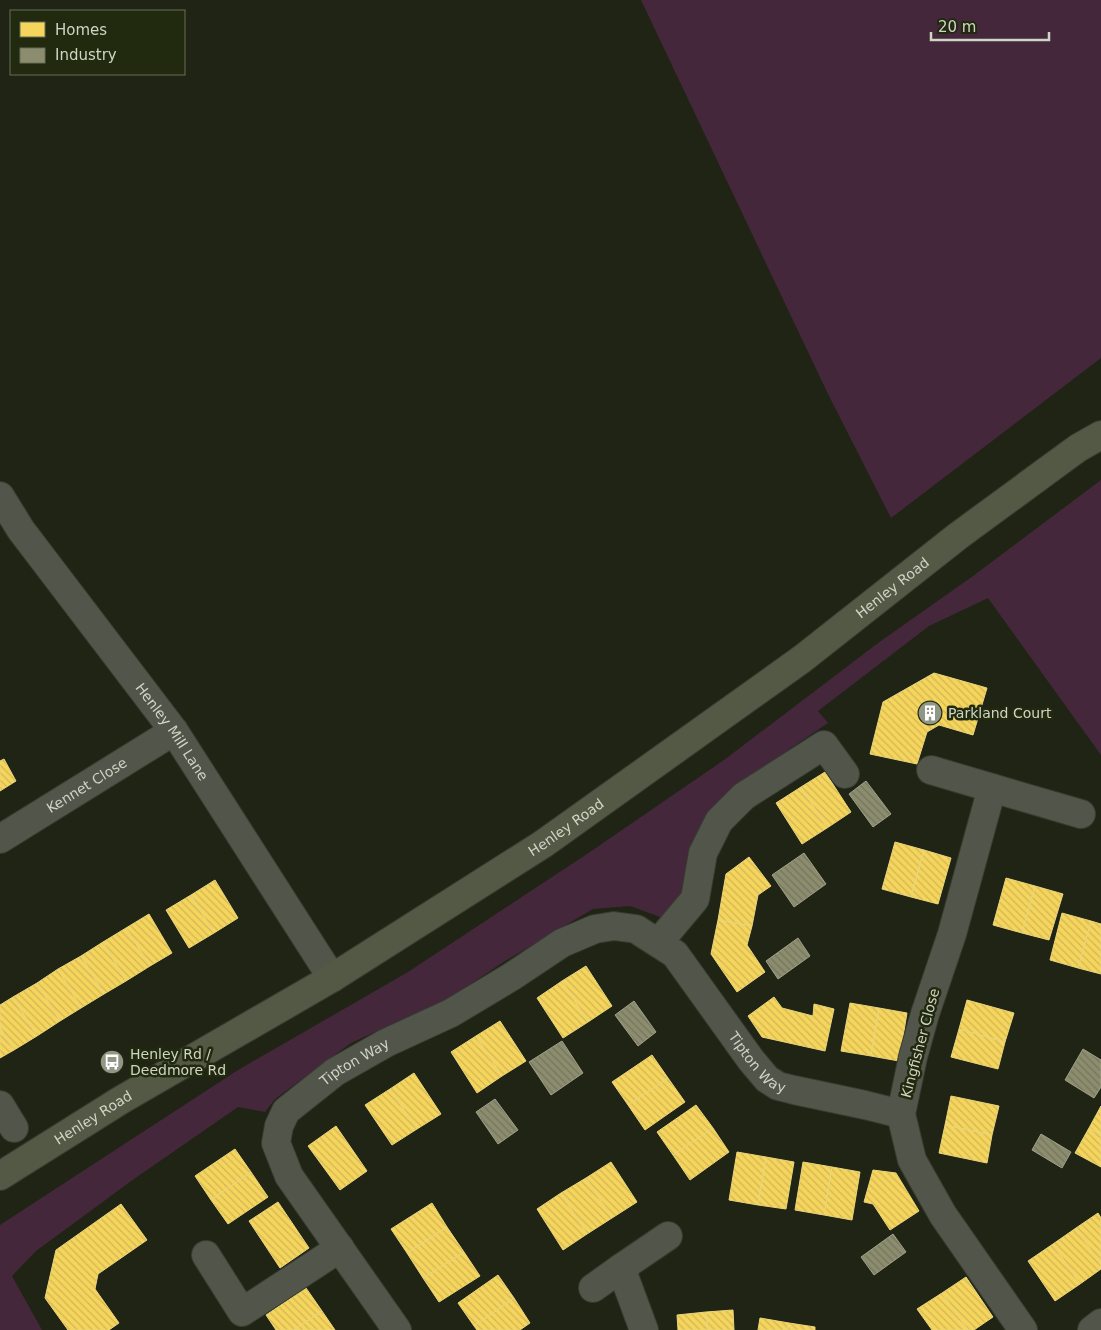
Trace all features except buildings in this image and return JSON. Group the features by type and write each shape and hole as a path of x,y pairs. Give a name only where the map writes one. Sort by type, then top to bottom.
{"main road":[{"name":"Henley Road","path":"0,1176 122,1100 332,978 543,844 802,659 958,536 1078,448 1101,435"}],"street":[{"name":"Henley Mill Lane","path":"0,496 21,530 174,731 332,978"},
{"name":"Kennet Close","path":"0,839 174,731"},
{"path":"659,942 695,898 703,853 719,821 744,796 824,745 845,774"},
{"path":"931,770 1081,814"},
{"name":"Kingfisher Close","path":"992,788 952,934 918,1040 901,1114 912,1160 942,1215 1023,1330"},
{"name":"Tipton Way","path":"387,1326 340,1248 289,1176 276,1143 279,1126 286,1111 335,1072 386,1043 451,1013 512,977 562,943 596,929 614,926 636,929 675,954 751,1060 768,1079 778,1086 901,1114"},
{"path":"593,1288 668,1236"},
{"path":"206,1256 242,1312 340,1248"},
{"path":"621,1268 644,1330"},
{"path":"1092,1330 1101,1323"}],"shaded area":[{"path":"641,0 1101,0 1101,358 891,518 828,394"},
{"path":"1101,480 1101,755 988,598 929,626 818,711 828,723 742,781 713,810 691,843 682,897 663,918 630,906 593,909 505,961 451,997 351,1043 275,1099 265,1112 238,1107 134,1179 36,1251 12,1276 42,1330 0,1330 0,1225 238,1070 408,972 587,854 724,760 878,643 973,576"}],"place":[{"name":"Parkland Court","path":"930,713"},
{"name":"Henley Rd / Deedmore Rd","path":"112,1062"}]}
